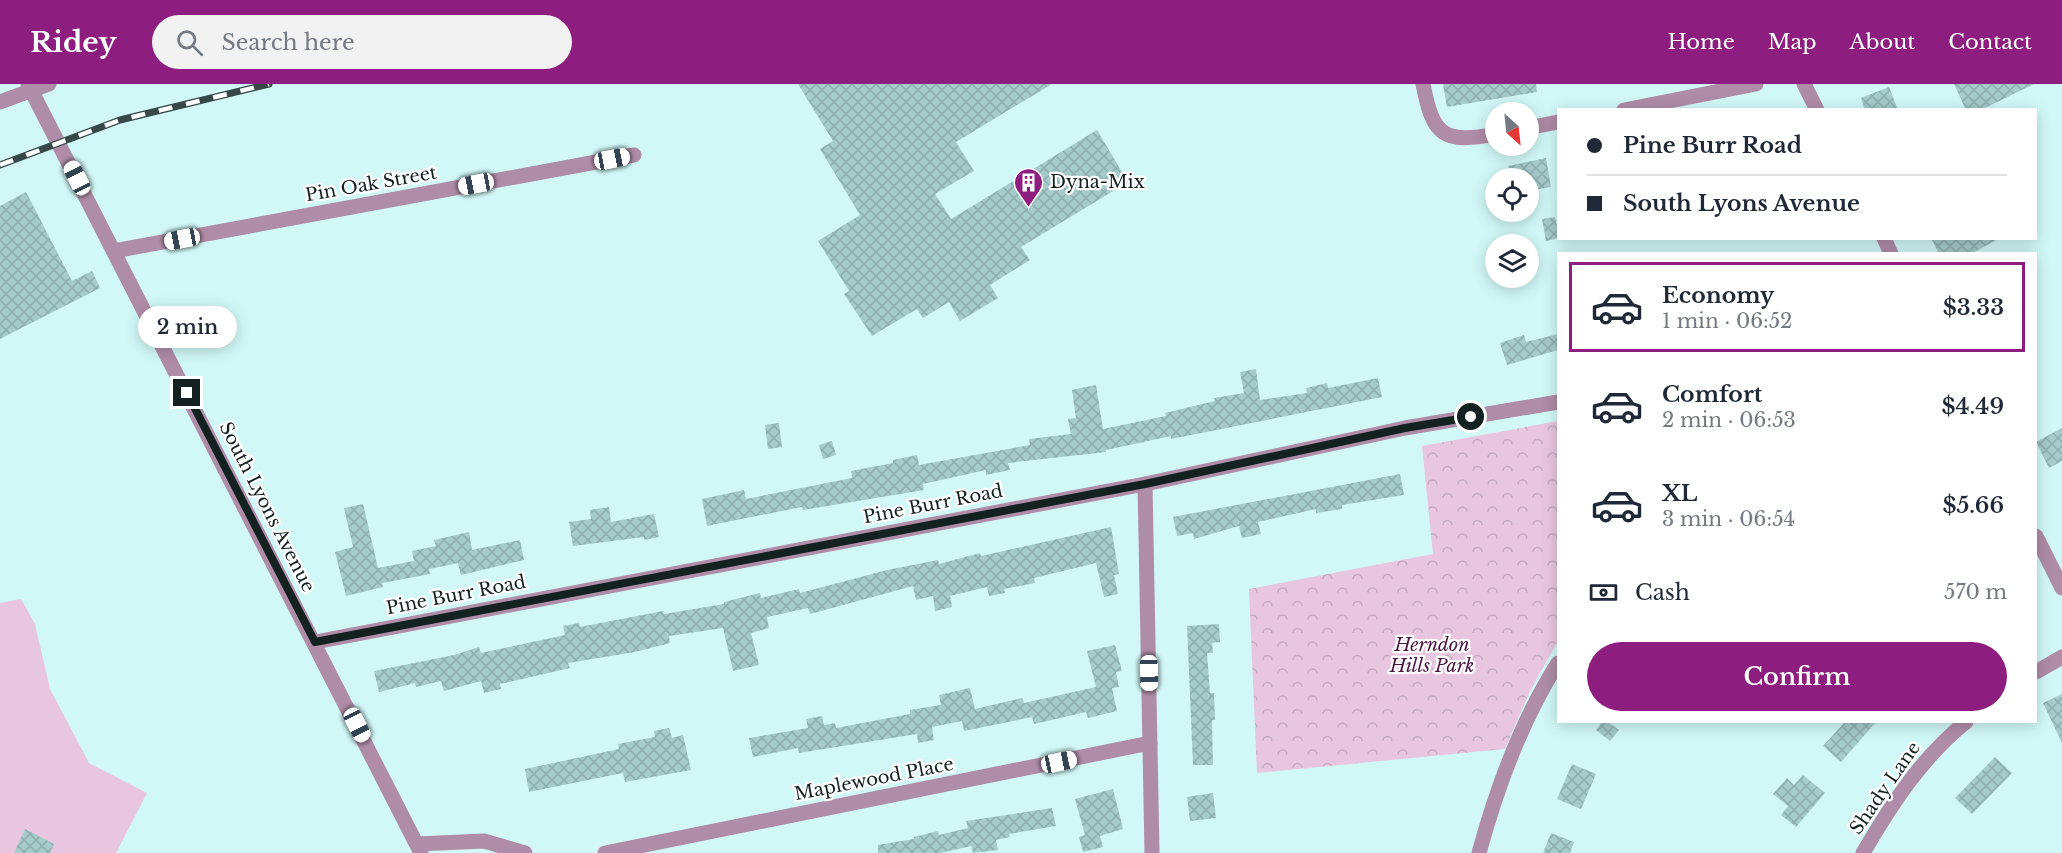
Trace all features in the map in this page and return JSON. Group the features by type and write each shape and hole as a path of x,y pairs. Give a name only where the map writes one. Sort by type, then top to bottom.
{"street":[{"path":"0,102 30,87 49,84"},
{"path":"1424,84 1429,114 1442,133 1464,140 1485,136"},
{"path":"1634,108 1756,84"},
{"path":"1804,84 1816,108"},
{"name":"South Lyons Avenue","path":"30,87 419,849"},
{"path":"1539,126 1557,122"},
{"name":"Pin Oak Street","path":"114,251 634,155"},
{"name":"Pine Burr Road","path":"315,642 1145,484 1405,428 1557,402"},
{"path":"1145,484 1152,853"},
{"path":"2037,538 2062,588"},
{"path":"2037,671 2062,657"},
{"path":"1479,853 1491,808 1510,758 1542,690 1557,665"},
{"name":"Shady Lane","path":"1863,853 1899,794 1943,740 1965,723"},
{"name":"Maplewood Place","path":"605,853 1150,743"},
{"path":"419,849 484,841 525,853"}],"green space":[{"name":"Herndon Hills Park","path":"1557,421 1557,643 1530,691 1505,749 1257,773 1249,589 1433,554 1422,446"},
{"path":"21,599 35,624 50,689 89,763 147,793 116,853 0,853 0,603"}],"building":[{"name":"Dyna-Mix","path":"798,84 1052,84 956,142 974,171 935,194 951,219 1097,130 1128,182 1021,247 1030,260 990,285 998,298 960,321 949,302 923,318 917,309 872,336 844,294 849,291 818,241 860,215 820,149 833,141"},
{"path":"1443,84 1536,84 1537,92 1447,107"},
{"path":"1954,84 2034,84 1985,108 1965,108"},
{"path":"1889,87 1897,108 1864,108 1861,98"},
{"path":"1546,158 1551,187 1539,189 1539,168 1508,168 1508,166"},
{"path":"26,192 72,281 92,271 100,288 0,339 0,206"},
{"path":"1555,217 1557,239 1546,241 1542,219"},
{"path":"1932,240 1996,240 1975,252 1938,252"},
{"path":"1557,334 1557,350 1507,365 1500,343 1524,335 1526,342"},
{"path":"1256,369 1260,400 1307,393 1306,388 1327,383 1328,388 1378,378 1382,397 1171,439 1171,436 1106,450 1106,452 1008,463 1010,470 986,475 986,470 923,484 924,490 803,510 802,507 707,526 702,499 744,490 746,499 852,478 851,471 893,463 893,460 917,455 919,465 1030,445 1029,439 1071,434 1068,419 1076,418 1072,390 1096,385 1103,429 1166,416 1165,413 1215,401 1214,398 1244,393 1240,372"},
{"path":"779,423 782,447 768,449 765,425"},
{"path":"2062,428 2062,461 2049,468 2037,441"},
{"path":"832,441 836,455 823,459 819,445"},
{"path":"1400,474 1404,495 1342,505 1342,509 1316,513 1316,509 1258,522 1261,534 1242,538 1239,526 1194,539 1193,533 1177,536 1173,517"},
{"path":"363,504 378,568 414,561 412,551 436,546 434,540 469,532 472,550 520,540 524,560 461,575 458,563 429,569 430,574 382,583 383,587 346,596 335,552 353,547 344,508"},
{"path":"609,507 611,522 654,514 659,537 573,546 569,522 591,519 590,510"},
{"path":"1111,527 1119,574 1114,575 1118,594 1104,597 1096,563 1034,578 1035,583 1004,589 1005,593 989,596 987,587 950,596 952,607 935,611 933,596 916,600 913,586 810,614 808,608 767,617 769,628 751,633 759,665 733,671 723,628 669,636 670,643 635,652 568,663 570,668 500,684 501,689 484,693 481,681 444,691 441,681 416,687 415,683 379,692 374,671 454,655 479,647 481,653 565,635 563,626 579,623 580,627 663,611 664,614 724,604 724,602 760,593 761,598 799,589 800,593 887,570 938,560 939,564 980,553 981,556"},
{"path":"1219,624 1220,642 1212,643 1213,653 1207,653 1210,693 1214,693 1213,765 1193,765 1187,626"},
{"path":"1115,645 1122,671 1116,672 1119,687 1112,688 1117,711 1088,718 1086,712 1034,724 1032,717 964,731 962,721 932,727 934,740 918,743 917,734 799,753 798,748 753,757 749,738 808,728 806,719 822,716 824,725 835,723 836,728 910,714 910,710 941,705 939,695 970,688 975,709 1022,698 1024,703 1096,687 1087,651"},
{"path":"2062,694 2062,743 2043,703"},
{"path":"1601,723 1609,723 1619,730 1610,741 1596,730"},
{"path":"1844,723 1875,723 1841,762 1823,746"},
{"path":"669,728 672,738 683,735 691,770 625,782 623,773 529,792 525,769 619,749 618,744 655,737 654,731"},
{"path":"1995,757 2012,773 1972,814 1955,798"},
{"path":"1572,764 1596,774 1581,809 1557,799"},
{"path":"1803,775 1825,793 1796,827 1781,815 1788,806 1773,794 1787,778 1794,785"},
{"path":"1113,789 1123,829 1100,836 1103,847 1083,852 1079,837 1085,835 1075,799"},
{"path":"1213,793 1216,818 1190,821 1187,797"},
{"path":"1052,808 1056,826 1009,834 1010,837 996,840 998,850 973,853 971,846 941,853 878,853 878,845 914,839 914,837 938,831 939,835 968,828 966,821"},
{"path":"25,829 54,844 50,853 14,853"},
{"path":"1551,833 1574,842 1570,853 1543,853"}],"railway":[{"path":"0,165 120,120 269,84"}],"place":[{"name":"Dyna-Mix","path":"1029,208"}],"route":[{"path":"187,393 315,642 1145,484 1405,428 1471,417"}]}
